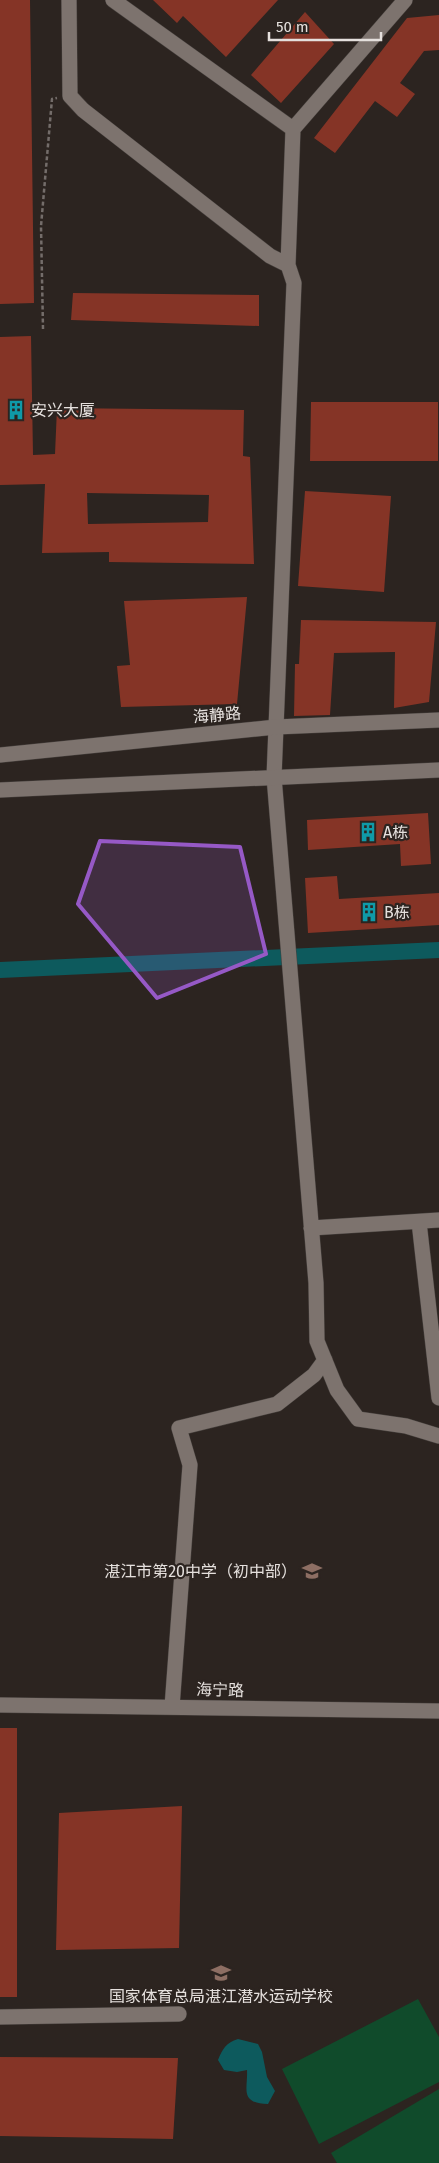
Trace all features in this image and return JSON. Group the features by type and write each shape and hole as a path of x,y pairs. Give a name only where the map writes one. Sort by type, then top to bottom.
{"street":[{"path":"69,0 70,96 83,110 255,244 288,265"},
{"path":"113,0 293,129"},
{"path":"405,0 293,129 288,265 294,283 274,777 285,931 316,1284 317,1340 337,1390 358,1419 406,1426 439,1436"},
{"name":"海静路","path":"0,755 276,728 439,720"},
{"path":"0,790 439,770"},
{"path":"311,1228 439,1220"},
{"path":"419,1222 439,1398"},
{"path":"172,1707 190,1465 179,1428 277,1404 314,1375 325,1360"},
{"name":"海宁路","path":"0,1705 439,1711"},
{"path":"0,2017 179,2014"}],"path":[{"path":"42,329 42,226 52,99 70,96"}],"highlighted area":[{"path":"100,841 240,847 266,954 157,998 78,904"}],"green space":[{"path":"418,1999 439,2037 439,2082 319,2144 282,2069"},
{"path":"439,2089 439,2163 337,2163 331,2153"}],"water":[{"path":"238,2039 258,2044 262,2052 267,2077 275,2091 268,2104 259,2103 249,2098 246,2089 247,2070 237,2072 224,2070 218,2060 225,2047"}],"building":[{"path":"0,0 30,0 34,303 0,304"},
{"path":"153,0 278,0 226,57 183,16 177,23"},
{"path":"305,12 334,44 281,103 251,75"},
{"path":"439,15 439,50 424,51 400,83 415,94 397,117 375,101 335,153 314,138 407,18"},
{"path":"73,293 259,295 259,326 71,320"},
{"path":"31,336 33,455 55,454 57,408 244,410 243,456 250,457 254,564 109,562 109,552 42,553 45,484 0,485 0,337","holes":["87,493 209,495 208,522 88,524"]},
{"path":"311,402 438,402 438,461 310,461"},
{"path":"305,491 391,496 384,592 298,586"},
{"path":"247,597 237,704 121,707 117,666 130,665 124,601"},
{"path":"301,620 436,622 429,702 394,708 395,652 334,653 330,715 294,716 295,664 299,664"},
{"name":"A栋","path":"428,813 431,864 401,866 400,844 308,850 307,820"},
{"name":"B栋","path":"337,876 339,899 439,893 439,925 308,933 305,878"},
{"path":"0,1728 17,1728 17,1997 0,1997"},
{"path":"182,1806 179,1948 56,1950 59,1813"},
{"path":"0,2057 178,2058 173,2139 0,2136"}],"waterway":[{"path":"0,970 439,950"}],"place":[{"name":"安兴大厦","path":"16,410"},
{"name":"A栋","path":"368,832"},
{"name":"B栋","path":"369,912"},
{"name":"湛江市第20中学（初中部）","path":"312,1571"},
{"name":"国家体育总局湛江潜水运动学校","path":"221,1973"}]}
